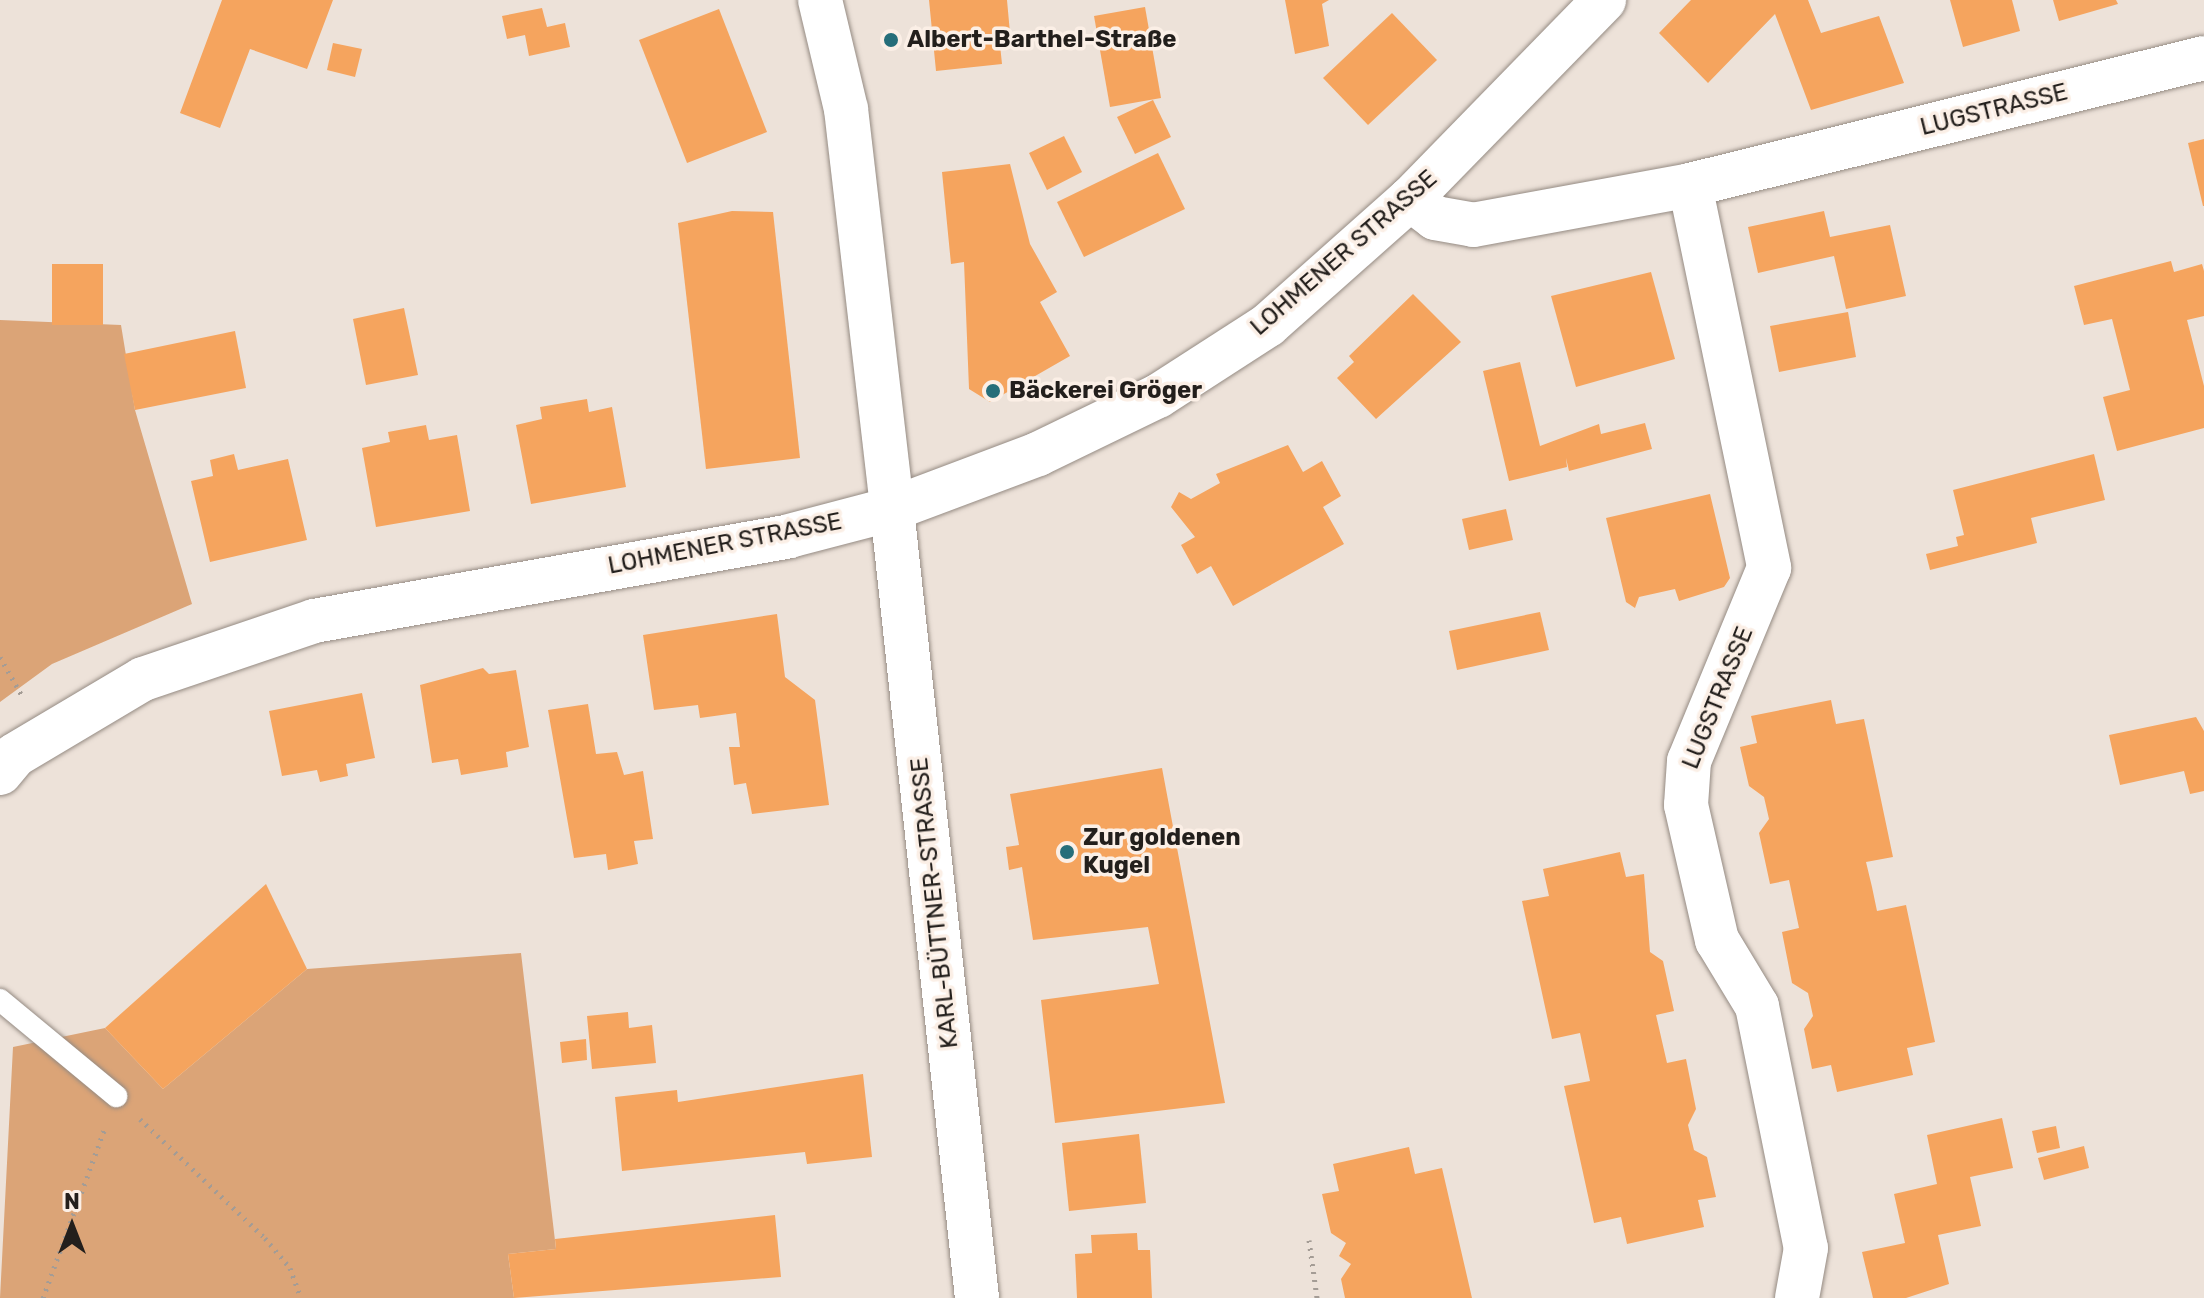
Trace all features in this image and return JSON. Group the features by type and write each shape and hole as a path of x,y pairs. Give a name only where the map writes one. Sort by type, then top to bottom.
{"street":[{"path":"820,0 846,109 892,509"},
{"name":"LOHMENER STRASSE","path":"0,773 15,755 143,679 314,621 789,536 892,509 985,478 1158,396 1268,325 1410,199 1604,0"},
{"name":"LUGSTRASSE","path":"1410,199 1435,218 1473,225 1690,185 2204,58"},
{"name":"LUGSTRASSE","path":"1690,185 1769,568 1689,761 1686,805 1717,940 1757,1006 1806,1248 1797,1298"},
{"name":"KARL-BÜTTNER-STRASSE","path":"892,509 977,1298"}],"lane":[{"path":"0,1000 116,1096"}],"path":[{"path":"43,1298 116,1096 265,1238 290,1268 301,1298"},
{"path":"1309,1240 1317,1298"}],"shaded area":[{"path":"0,320 121,325 135,410 192,604 52,664 0,702"},
{"path":"521,953 556,1249 508,1254 514,1298 0,1298 13,1047 105,1028 163,1089 307,969"}],"building":[{"path":"222,0 333,0 307,69 250,49 220,128 180,113"},
{"path":"929,0 1007,0 1010,33 999,35 1002,64 936,71"},
{"path":"1285,0 1329,0 1322,4 1329,46 1295,54"},
{"path":"1691,0 1808,0 1821,33 1879,16 1904,83 1811,110 1775,14 1708,83 1659,33"},
{"path":"1950,0 2012,0 2020,31 1963,47"},
{"path":"2053,0 2116,0 2118,4 2059,21"},
{"path":"1145,7 1161,98 1110,107 1094,16"},
{"path":"542,8 547,27 565,23 570,47 529,56 525,35 507,39 502,16"},
{"path":"719,9 767,132 687,163 639,40"},
{"path":"1392,13 1437,60 1368,125 1323,78"},
{"path":"333,43 362,49 355,77 327,70"},
{"path":"1153,100 1171,137 1135,154 1117,117"},
{"path":"1064,136 1082,172 1047,190 1029,153"},
{"path":"2204,139 2204,206 2203,206 2188,143"},
{"path":"1158,153 1185,209 1084,257 1057,202"},
{"path":"1010,164 1030,244 1057,292 1040,302 1070,356 990,402 969,389 964,262 951,264 942,172"},
{"path":"732,211 773,212 800,458 706,469 678,223"},
{"path":"1824,211 1830,237 1890,225 1906,296 1846,309 1834,256 1758,273 1748,227"},
{"path":"2171,261 2174,272 2202,264 2204,271 2204,316 2187,320 2204,386 2204,428 2117,451 2103,397 2130,390 2112,319 2084,325 2074,286"},
{"path":"52,264 103,264 103,325 52,325"},
{"path":"1651,272 1675,359 1576,387 1551,296"},
{"path":"1413,294 1461,342 1376,419 1337,378 1354,362 1349,356"},
{"path":"404,308 418,375 366,385 353,319"},
{"path":"1848,312 1856,357 1779,372 1770,326"},
{"path":"235,331 246,388 135,410 124,354"},
{"path":"1520,362 1540,446 1599,424 1601,434 1645,423 1652,449 1569,471 1566,458 1567,467 1509,481 1483,371"},
{"path":"587,399 589,412 612,407 626,487 531,504 516,425 542,419 540,407"},
{"path":"426,425 429,440 457,435 470,511 376,527 362,448 390,442 388,432"},
{"path":"1288,445 1303,472 1322,461 1341,496 1323,507 1344,544 1233,606 1211,566 1197,574 1181,545 1195,537 1171,507 1179,492 1191,499 1220,483 1216,474"},
{"path":"234,454 238,470 288,459 307,540 210,562 191,481 213,476 210,460"},
{"path":"2094,454 2105,500 2031,518 2037,543 1930,570 1926,554 1958,546 1956,537 1964,535 1953,490"},
{"path":"1710,494 1730,578 1724,587 1679,601 1675,589 1639,597 1635,608 1626,602 1606,518"},
{"path":"1506,509 1513,540 1469,550 1462,519"},
{"path":"1540,612 1549,650 1457,670 1449,631"},
{"path":"777,614 785,677 815,700 829,805 752,814 746,783 734,785 729,747 740,747 736,713 700,718 698,705 654,710 643,635"},
{"path":"483,668 489,674 516,670 529,747 506,752 508,767 461,775 458,759 432,763 420,685"},
{"path":"362,693 375,758 346,764 348,776 320,782 317,770 282,776 269,711"},
{"path":"1831,700 1836,724 1864,719 1893,857 1866,862 1877,911 1906,905 1935,1042 1907,1048 1913,1075 1837,1092 1831,1065 1812,1069 1804,1029 1813,1016 1808,993 1792,983 1782,932 1799,928 1789,880 1770,884 1759,833 1769,819 1764,797 1749,786 1740,747 1757,743 1751,716"},
{"path":"588,704 596,754 617,752 624,775 643,771 653,839 634,841 638,864 608,870 606,854 574,858 548,710"},
{"path":"2196,717 2204,731 2204,791 2190,794 2184,771 2120,785 2109,735"},
{"path":"1162,768 1225,1103 1055,1123 1041,1000 1159,984 1148,927 1033,940 1022,867 1009,870 1006,847 1019,845 1010,794"},
{"path":"1620,852 1626,877 1644,874 1650,952 1663,961 1674,1011 1656,1015 1667,1063 1686,1059 1696,1109 1688,1125 1694,1150 1707,1157 1716,1197 1698,1200 1704,1227 1627,1244 1621,1217 1594,1223 1564,1086 1590,1081 1580,1033 1552,1039 1522,901 1549,896 1543,869"},
{"path":"266,884 307,969 163,1089 105,1028"},
{"path":"628,1012 629,1028 652,1025 656,1063 592,1069 587,1016"},
{"path":"586,1039 587,1060 562,1063 560,1042"},
{"path":"863,1074 872,1157 807,1164 805,1152 622,1171 615,1097 677,1090 678,1102"},
{"path":"2002,1118 2013,1168 1970,1177 1981,1226 1938,1235 1949,1284 1906,1298 1873,1298 1862,1252 1905,1243 1894,1194 1937,1184 1927,1135"},
{"path":"2056,1126 2060,1148 2037,1153 2032,1131"},
{"path":"1139,1134 1146,1203 1069,1211 1062,1143"},
{"path":"2084,1146 2089,1168 2044,1180 2038,1158"},
{"path":"1409,1147 1415,1174 1442,1168 1472,1298 1345,1298 1341,1279 1351,1264 1339,1256 1346,1243 1331,1233 1322,1194 1339,1191 1333,1164"},
{"path":"775,1215 781,1277 514,1298 508,1254 556,1249 555,1239"},
{"path":"1137,1233 1138,1250 1150,1250 1152,1298 1077,1298 1075,1254 1092,1253 1091,1235"}],"place":[{"name":"Albert-Barthel-Straße","path":"891,40"},
{"name":"Bäckerei Gröger","path":"993,391"},
{"name":"Zur goldenen Kugel","path":"1067,852"}]}
